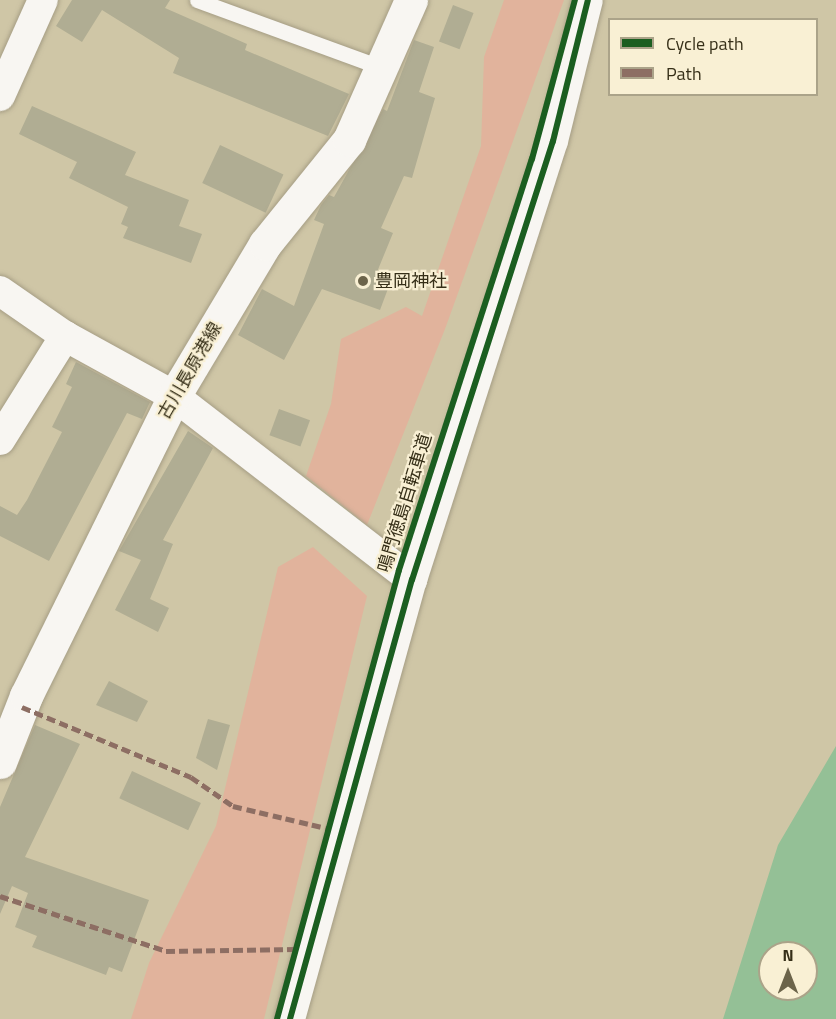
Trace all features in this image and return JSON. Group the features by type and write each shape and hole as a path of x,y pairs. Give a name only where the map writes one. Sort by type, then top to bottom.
{"main road":[{"name":"古川長原港線","path":"0,762 27,696 174,396 265,244 349,141 411,0"}],"street":[{"path":"0,96 43,0"},
{"path":"290,1019 412,580 553,141 588,0"},
{"path":"0,291 65,336 174,396 412,580"},
{"path":"0,440 65,336"}],"lane":[{"path":"197,0 383,68"}],"shaded area":[{"path":"504,0 564,0 445,329 367,525 306,476 331,404 341,339 406,307 422,316 481,146 484,57"},
{"path":"313,547 367,596 264,1019 131,1019 149,963 216,826 278,567"},
{"path":"836,746 836,1019 723,1019 778,845"}],"building":[{"path":"72,0 170,0 165,8 247,44 245,50 349,94 328,136 173,73 179,58 102,10 82,42 56,26"},
{"path":"453,5 474,13 460,49 439,41"},
{"path":"414,40 434,47 419,92 435,98 412,178 404,176 381,228 393,233 377,272 392,278 380,310 322,289 284,360 238,335 262,289 294,306 324,224 314,220 329,195 334,197 383,109 387,111"},
{"path":"32,106 136,152 125,175 189,200 179,226 202,234 191,263 123,238 128,227 121,224 128,207 69,178 77,162 19,134"},
{"path":"220,145 283,175 266,213 202,183"},
{"path":"76,362 150,402 142,419 127,413 49,561 0,536 0,506 17,515 27,500 62,432 52,427 72,387 66,384"},
{"path":"279,409 310,420 300,447 269,435"},
{"path":"188,431 213,448 163,540 173,544 150,599 169,608 158,632 115,610 141,560 119,551"},
{"path":"109,681 148,701 137,722 96,705"},
{"path":"208,719 230,725 217,770 196,758"},
{"path":"35,725 80,744 25,857 149,900 122,972 109,967 106,975 32,947 37,936 15,927 28,893 12,886 0,914 0,807"},
{"path":"132,771 201,803 188,830 119,798"}],"marked path":[{"path":"22,707 191,777 233,806 330,829"},
{"path":"0,896 166,951 297,949"}],"cycle path":[{"name":"鳴門徳島自転車道","path":"277,1019 399,570 532,159 575,0"},
{"path":"290,1019 412,580 553,141 588,0"}],"place":[{"name":"豊岡神社","path":"363,281"}]}
